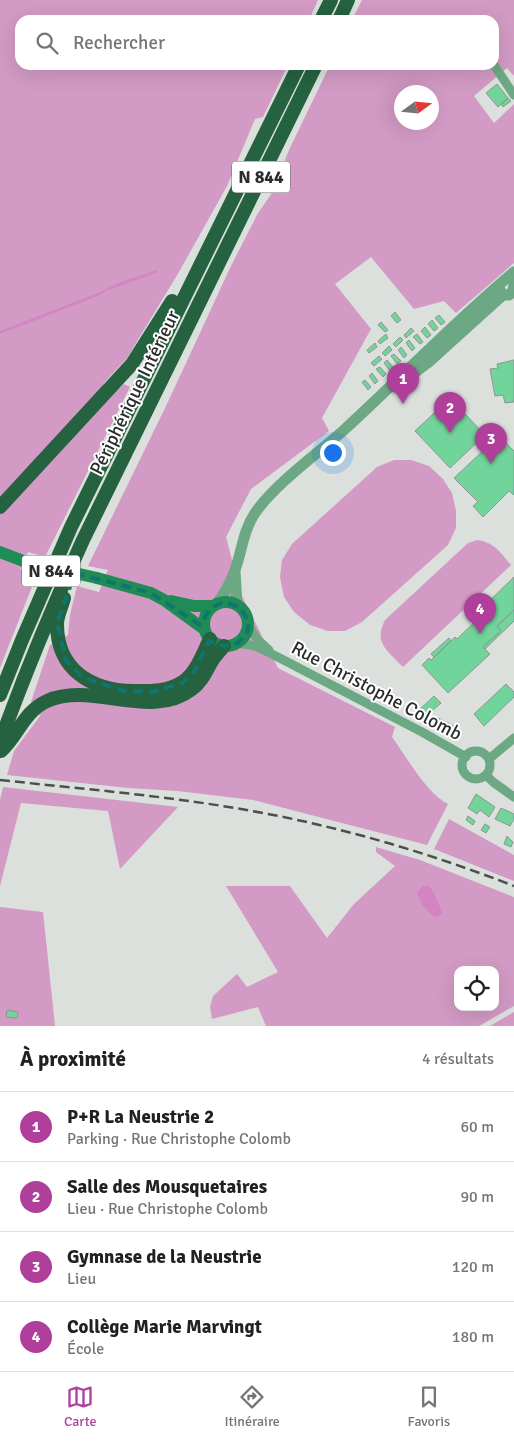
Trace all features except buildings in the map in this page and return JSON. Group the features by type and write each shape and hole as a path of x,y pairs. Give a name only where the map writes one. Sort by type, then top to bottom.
{"highway":[{"path":"324,15 331,0"},
{"path":"341,15 348,0"},
{"name":"N 844","path":"0,695 71,527 297,70"},
{"name":"Périphérique Intérieur","path":"0,742 49,614 83,540 314,70"},
{"path":"0,507 132,364 155,331 176,294 188,289"},
{"path":"83,540 83,555 65,595 57,623 66,660 82,678 92,683 123,691 152,692 171,688 182,683 194,672 207,634"},
{"path":"0,752 8,745 26,717 41,704 57,698 94,696 161,702 179,697 193,689 203,678 213,660 224,646"}],"main road":[{"path":"0,552 26,562"},
{"path":"0,559 26,562 97,578 151,593 164,600 207,634 216,644 224,646 238,643 245,636 248,626 246,613 237,604 227,602 215,605 194,606 164,600"},
{"path":"207,634 205,618 215,605"}],"street":[{"path":"497,70 514,95"},
{"path":"215,605 235,571 244,536 261,506 361,414 423,353 507,286 514,272"},
{"path":"235,571 237,604"},
{"name":"Rue Christophe Colomb","path":"248,626 257,639 272,654"},
{"name":"Rue Christophe Colomb","path":"238,643 254,646 272,654 466,757"},
{"path":"488,759 514,738"},
{"path":"479,752 488,759 490,769 486,775 476,779 467,775 463,766 466,757 471,753 479,752"},
{"path":"486,775 514,797"}],"highlighted area":[{"path":"75,573 151,593 200,625 210,609 223,602 240,607 249,622 247,633 238,643 224,646 209,641 194,672 182,683 152,692 123,691 82,677 66,660 57,623"}],"shaded area":[{"path":"0,0 318,0 311,15 15,15 15,70 286,70 263,117 255,119 227,186 179,272 127,358 103,384 111,395 124,384 130,387 45,557 28,552 20,569 37,574 0,668"},
{"path":"362,0 514,0 514,76 507,68 474,96 494,123 514,104 514,263 456,313 444,301 414,309 371,257 335,284 371,329 322,418 329,431 251,489 226,537 241,594 278,668 395,727 392,737 410,764 432,792 448,804 427,845 253,800 7,775 14,751 40,716 31,702 50,645 68,635 70,615 77,586 99,592 108,570 88,566 167,404 231,266 258,213 270,196 289,150 328,70 499,70 499,15 354,15"},
{"path":"157,270 156,273 0,334 0,331 98,293 121,282"},
{"path":"394,460 411,460 429,466 443,479 452,493 456,511 456,528 448,545 362,622 345,631 328,631 310,625 294,612 284,597 280,577 282,560 292,544 377,467"},
{"path":"477,540 493,546 511,565 403,667 381,641 385,620 468,543"},
{"path":"3,787 178,807 120,869 108,811 21,803 0,886 0,800"},
{"path":"449,819 514,855 514,881 434,849"},
{"path":"376,847 420,860 514,897 514,1006 479,1026 266,1026 258,1007 212,1019 210,1007 213,996 237,974 247,987 278,972 226,886 290,886 327,938 354,904 395,866 376,852"},
{"path":"423,886 429,886 434,893 442,912 439,916 434,917 419,899 417,892"},
{"path":"0,907 43,912 55,1026 0,1026"},
{"path":"514,1012 514,1026 490,1026"}],"railway":[{"path":"0,780 189,801 286,817 385,842 514,886"}],"place":[{"name":"P+R La Neustrie 2","path":"403,404"},
{"name":"Salle des Mousquetaires","path":"450,433"},
{"name":"Gymnase de la Neustrie","path":"491,464"},
{"name":"Collège Marie Marvingt","path":"480,634"}]}
